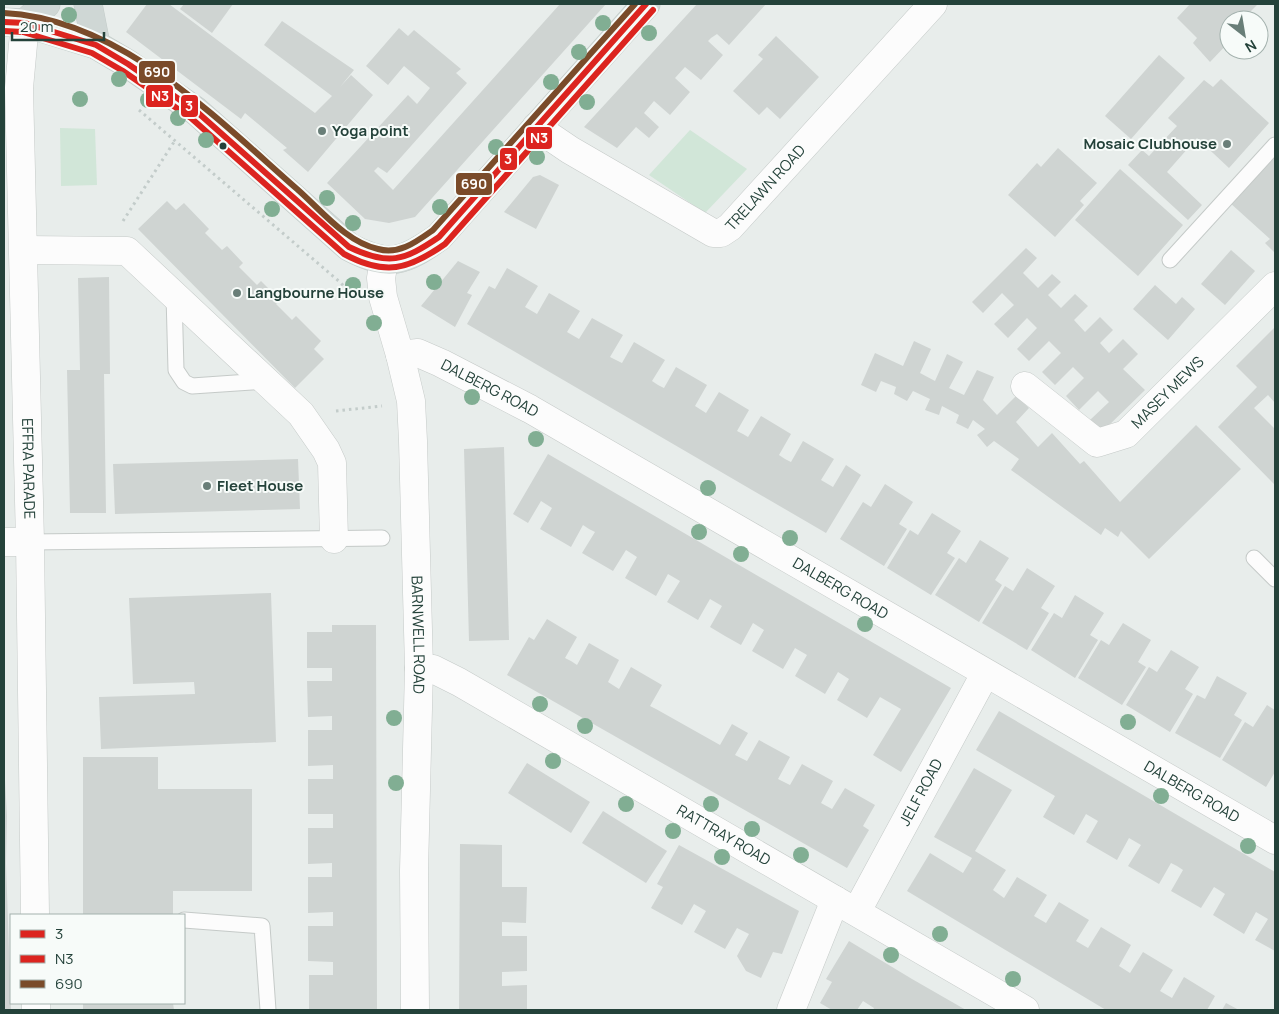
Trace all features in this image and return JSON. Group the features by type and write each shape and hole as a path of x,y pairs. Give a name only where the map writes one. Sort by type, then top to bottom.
{"main road":[{"path":"14,23 46,4"},
{"path":"88,4 96,45"},
{"path":"14,23 96,45 128,64 196,111 349,247 372,259 384,261 418,252 439,237 646,4"}],"street":[{"name":"TRELAWN ROAD","path":"536,127 554,141 682,216 713,233 721,233 730,227 933,4"},
{"name":"EFFRA PARADE","path":"14,23 19,88 24,250 15,342 30,542 35,914"},
{"path":"24,250 127,251 301,414 326,450 332,463 334,539"},
{"name":"BARNWELL ROAD","path":"384,261 383,296 411,401 413,441 419,668 414,871 415,1010"},
{"name":"MASEY MEWS","path":"1025,386 1097,443 1126,434 1275,286"},
{"name":"DALBERG ROAD","path":"400,355 418,354 441,362 530,410 741,530 985,674 1275,840"},
{"path":"4,542 30,542"},
{"name":"RATTRAY ROAD","path":"419,668 433,669 460,682 1025,1010"},
{"name":"JELF ROAD","path":"791,1010 846,906 985,674"}],"lane":[{"path":"1170,260 1275,145"},
{"path":"174,295 176,370 184,382 192,386 265,381"},
{"path":"30,542 382,538"},
{"path":"1254,558 1275,579"},
{"path":"185,920 262,926 268,1010"}],"path":[{"path":"137,109 341,283 355,299"},
{"path":"115,251 121,223 174,142"},
{"path":"301,414 390,405"}],"green space":[{"path":"60,128 95,129 97,185 61,186"},
{"path":"690,130 747,169 705,213 649,175"}],"building":[{"path":"147,4 169,4 315,113 332,96 264,45 282,21 354,70 340,87 351,75 373,95 308,172 283,150 287,148 245,113 241,119 126,32"},
{"path":"184,4 233,4 212,33 180,9"},
{"path":"560,4 606,4 415,217 389,223 365,219 327,183 408,95 417,104 430,88 404,66 388,85 366,66 399,28 408,36 414,30 461,69 456,73 467,83 387,173 378,167 374,171 393,190"},
{"path":"697,4 766,4 729,45 717,34 708,41 723,55 701,80 685,67 675,78 690,92 670,115 654,101 644,113 659,127 649,138 636,127 617,148 584,127"},
{"path":"1190,4 1258,4 1252,10 1219,10 1219,53 1210,62 1193,43 1197,38 1177,18"},
{"path":"776,36 819,77 780,119 767,107 759,115 733,91 763,59 758,55"},
{"path":"1159,55 1185,78 1131,139 1105,116"},
{"name":"Mosaic Clubhouse","path":"1221,79 1269,123 1229,168 1197,138 1167,172 1202,205 1188,220 1128,165 1142,150 1149,156 1177,126 1168,118 1204,80 1213,87"},
{"path":"1058,148 1097,183 1080,201 1084,205 1055,237 1008,195 1037,163 1041,167"},
{"path":"1275,152 1275,253 1265,243 1270,239 1229,202"},
{"path":"1120,169 1183,225 1138,276 1075,220"},
{"path":"540,175 559,185 536,229 504,212 533,177"},
{"name":"Langbourne House","path":"167,201 176,210 184,203 209,229 205,233 222,250 227,246 243,263 239,267 257,285 261,281 280,300 276,304 292,320 296,316 321,341 314,349 324,359 295,388 138,229"},
{"path":"1026,248 1037,258 1023,273 1038,288 1052,274 1061,282 1048,295 1061,308 1075,294 1088,306 1074,320 1085,332 1100,317 1113,330 1100,343 1109,353 1123,339 1138,354 1123,369 1145,390 1102,432 1090,420 1109,402 1098,391 1079,410 1066,396 1084,378 1073,367 1055,385 1042,372 1061,353 1049,341 1029,361 1017,349 1037,328 1027,318 1008,338 994,324 1014,305 1002,293 983,313 972,302"},
{"path":"1231,250 1255,271 1225,305 1201,284"},
{"path":"458,261 480,272 467,293 472,295 455,327 421,306"},
{"path":"507,268 538,286 525,307 537,314 549,293 580,311 567,332 579,339 592,318 623,335 610,357 622,363 634,342 665,360 652,381 658,385 664,388 676,367 707,385 695,406 706,413 719,392 749,410 737,431 748,437 761,416 791,434 779,455 785,459 791,462 803,441 834,459 821,480 833,487 846,465 861,475 826,533 467,324 489,286 495,289"},
{"path":"109,277 110,374 104,374 106,513 70,513 67,370 80,370 78,278"},
{"path":"1155,285 1176,304 1182,297 1195,309 1168,340 1133,309"},
{"path":"1275,327 1275,403 1268,395 1254,408 1275,429 1275,485 1218,427 1257,387 1236,366"},
{"path":"914,341 931,349 920,373 935,381 947,354 963,362 949,388 964,395 977,370 994,377 983,400 997,415 1016,396 1029,408 1016,422 1038,447 1052,433 1080,464 1084,461 1120,502 1196,425 1241,469 1149,559 1121,531 1118,537 1105,528 1101,535 1011,470 1019,459 994,441 987,447 977,435 985,429 973,420 968,429 956,423 959,415 942,406 939,415 925,410 930,399 913,391 907,401 894,394 896,387 881,381 876,392 861,385 875,353 903,366"},
{"path":"504,447 509,640 469,641 464,449"},
{"path":"548,454 951,688 901,772 873,755 901,709 880,697 867,718 837,700 849,679 838,672 825,694 795,676 807,655 795,648 783,669 752,651 764,630 753,623 741,645 710,627 722,606 710,599 698,620 667,602 680,581 668,574 656,596 625,578 637,557 626,550 613,571 582,553 595,532 583,525 571,547 540,529 552,508 541,501 528,523 513,514"},
{"name":"Fleet House","path":"298,459 300,509 115,514 113,464"},
{"path":"885,484 913,502 899,524 907,529 884,566 840,539 863,502 871,507"},
{"path":"932,513 961,531 947,553 955,558 931,595 887,568 910,530 918,535"},
{"path":"980,540 1009,558 995,580 1002,585 979,622 935,595 959,558 966,563"},
{"path":"1027,568 1055,586 1041,608 1049,613 1027,650 982,623 1005,586 1013,591"},
{"path":"271,593 276,742 101,749 99,697 195,694 194,682 133,684 129,598"},
{"path":"1075,595 1104,613 1090,635 1098,640 1075,678 1031,650 1054,613 1062,618"},
{"path":"547,619 577,637 565,658 577,665 589,643 619,660 608,682 619,689 631,667 662,685 650,706 720,745 732,724 748,733 735,755 747,761 759,740 790,757 778,779 790,785 802,764 833,781 821,803 832,809 845,788 875,805 863,826 869,830 847,868 507,675 529,637 534,640"},
{"path":"1123,623 1151,640 1138,662 1146,667 1122,705 1078,678 1101,640 1109,645"},
{"path":"332,625 376,625 377,1010 309,1010 309,975 333,975 333,962 308,961 308,926 333,926 333,912 308,913 308,877 332,877 332,863 308,864 308,828 333,828 333,814 308,814 308,779 333,779 333,765 308,766 308,730 332,730 332,716 308,717 307,681 332,681 332,668 307,668 307,632 332,632"},
{"path":"1171,650 1199,667 1185,689 1193,694 1170,732 1126,705 1149,667 1157,672"},
{"path":"1217,676 1247,693 1234,715 1242,720 1220,758 1175,733 1197,695 1205,699"},
{"path":"1267,705 1275,710 1275,772 1266,787 1222,760 1245,722 1253,727"},
{"path":"999,711 1275,872 1275,951 1255,940 1268,919 1256,912 1244,934 1213,915 1225,894 1214,887 1201,908 1171,891 1183,870 1177,866 1171,863 1159,884 1128,866 1141,845 1129,838 1117,860 1086,842 1098,821 1086,814 1074,835 1043,817 1055,796 976,750"},
{"path":"83,757 158,757 158,789 252,789 252,891 173,891 173,914 83,914"},
{"path":"4,762 11,1010 4,1010"},
{"path":"527,763 590,802 571,833 508,793"},
{"path":"974,768 1012,790 975,851 1006,870 993,890 1004,898 1017,877 1047,895 1034,916 1046,923 1059,902 1089,920 1076,941 1088,948 1101,927 1131,945 1119,966 1130,973 1143,952 1173,970 1160,991 1172,998 1184,977 1215,996 1207,1010 1106,1010 907,891 930,853 963,873 972,858 934,837"},
{"path":"603,811 667,851 646,883 582,843"},
{"path":"460,844 502,845 502,887 527,887 526,923 502,922 502,936 527,936 527,971 502,972 502,986 527,985 527,1010 459,1010"},
{"path":"679,845 799,911 782,954 773,952 761,978 746,971 737,956 749,934 737,928 725,949 694,932 706,911 694,904 682,925 651,908 663,887 657,884"},
{"path":"849,941 966,1010 873,1010 874,1008 863,1001 857,1010 832,1010 820,1003 832,982 826,979"},
{"path":"1226,1003 1239,1010 1222,1010"},
{"path":"83,1004 173,1004 174,1010 83,1010"}],"transit line":[{"name":"690","path":"4,13 47,19 87,33 126,52 163,76 199,103 334,224 355,240 378,249 393,250 407,246 433,230 635,4"},
{"name":"3","path":"4,22 25,23 96,45 128,64 196,111 349,247 385,259 405,256 439,237 646,4"},
{"name":"N3","path":"4,31 23,32 92,53 123,71 191,118 344,254 372,265 396,267 419,260 445,244 653,10"}],"place":[{"name":"Yoga point","path":"322,131"},
{"name":"Mosaic Clubhouse","path":"1227,144"},
{"name":"Langbourne House","path":"237,293"},
{"name":"Fleet House","path":"207,486"}]}
